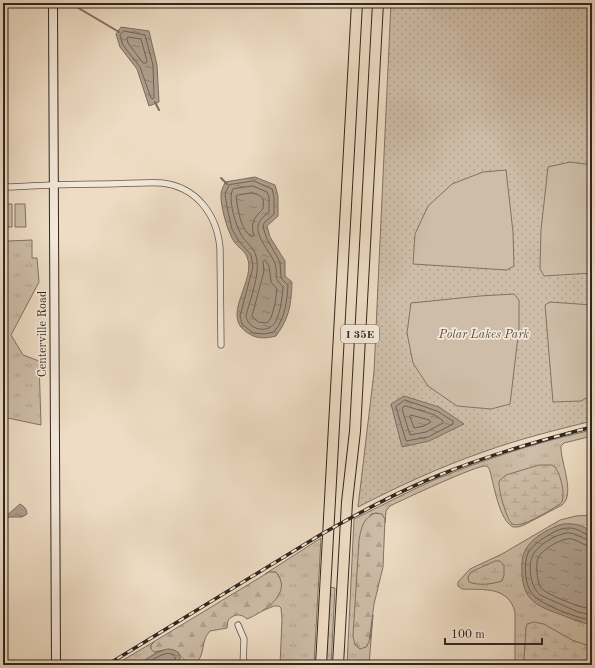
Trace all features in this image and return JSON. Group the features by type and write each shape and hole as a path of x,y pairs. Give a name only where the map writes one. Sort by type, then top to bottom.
{"highway":[{"name":"I 35E","path":"321,665 357,3"},
{"name":"I 35E","path":"338,665 347,502 355,424 378,3"}],"main road":[{"name":"Centerville Road","path":"53,3 56,665"}],"street":[{"path":"3,186 10,187 54,184 164,184 183,189 199,200 212,216 219,235 221,345"},
{"path":"238,625 244,639 242,665"}],"green space":[{"name":"Polar Lakes Park","path":"391,3 592,3 592,421 551,431 497,447 467,458 420,477 358,507 374,372"},
{"path":"570,162 592,165 592,273 544,276 540,269 541,230 548,167"},
{"path":"506,170 513,232 514,266 507,270 413,264 415,234 428,206 452,184 483,172"},
{"path":"3,204 12,204 12,227 3,227"},
{"path":"15,204 25,204 26,227 15,227"},
{"path":"32,240 32,258 37,258 39,282 11,335 23,355 39,361 41,425 3,417 3,247 8,241"},
{"path":"514,294 519,300 519,328 510,404 491,409 457,406 428,386 413,363 407,333 411,303"},
{"path":"550,302 592,305 592,395 581,401 553,402 545,305"},
{"path":"592,430 592,436 564,443 561,446 568,485 566,500 562,505 524,525 513,527 504,517 498,502 490,471 486,466 456,476 390,506 386,511 385,523 385,519 377,513 371,514 370,639 373,615 369,665 347,665 354,519 434,480 473,465 532,446"},
{"path":"539,465 552,465 556,468 562,485 562,502 549,511 526,523 518,525 512,524 507,516 503,503 499,481 506,475"},
{"path":"375,513 382,514 385,519 383,567 374,604 369,642 366,647 360,649 355,645 353,636 359,540 365,521"},
{"path":"592,515 592,665 509,665 515,661 515,612 512,604 507,598 494,591 462,589 458,586 458,582 470,569 502,554 560,520 576,516"},
{"path":"321,538 314,665 280,665 281,608 279,606 274,606 262,611 275,599 281,584 280,578 276,572 269,572 265,574"},
{"path":"495,561 500,561 504,565 504,575 502,581 486,584 469,582 468,577 471,572"},
{"path":"269,572 276,572 281,580 279,595 261,612 247,619 240,615 235,615 228,620 227,628 210,631 205,638 202,654 198,661 192,663 186,661 178,652 164,650 154,652 151,649 151,645 155,641"},
{"path":"330,587 335,588 331,665 326,665"},
{"path":"534,622 544,624 572,640 592,647 592,665 525,665 526,628 527,624"},
{"path":"155,641 151,645 151,649 154,652 161,651 137,665 115,665"}],"water":[{"path":"121,27 149,31 157,65 159,102 149,106 137,69 120,47 116,34"},
{"path":"255,177 275,185 278,196 278,216 267,226 270,237 285,261 285,276 292,282 289,310 284,323 276,336 268,338 252,336 239,324 237,315 238,306 248,275 249,266 246,255 232,239 223,212 221,199 221,192 225,182"},
{"path":"404,396 439,407 464,424 429,441 402,447 391,404"},
{"path":"20,504 25,508 27,514 22,517 5,517"},
{"path":"563,524 579,525 592,533 592,624 577,621 541,606 530,598 524,587 522,575 523,556 530,543 552,528"},
{"path":"167,649 174,650 178,653 180,656 180,665 137,665 156,653"}],"waterway":[{"path":"70,3 119,32"},
{"path":"155,102 159,110"},
{"path":"221,178 227,184"}],"railway":[{"path":"107,665 320,535 395,495 479,460 535,442 592,427"}]}
